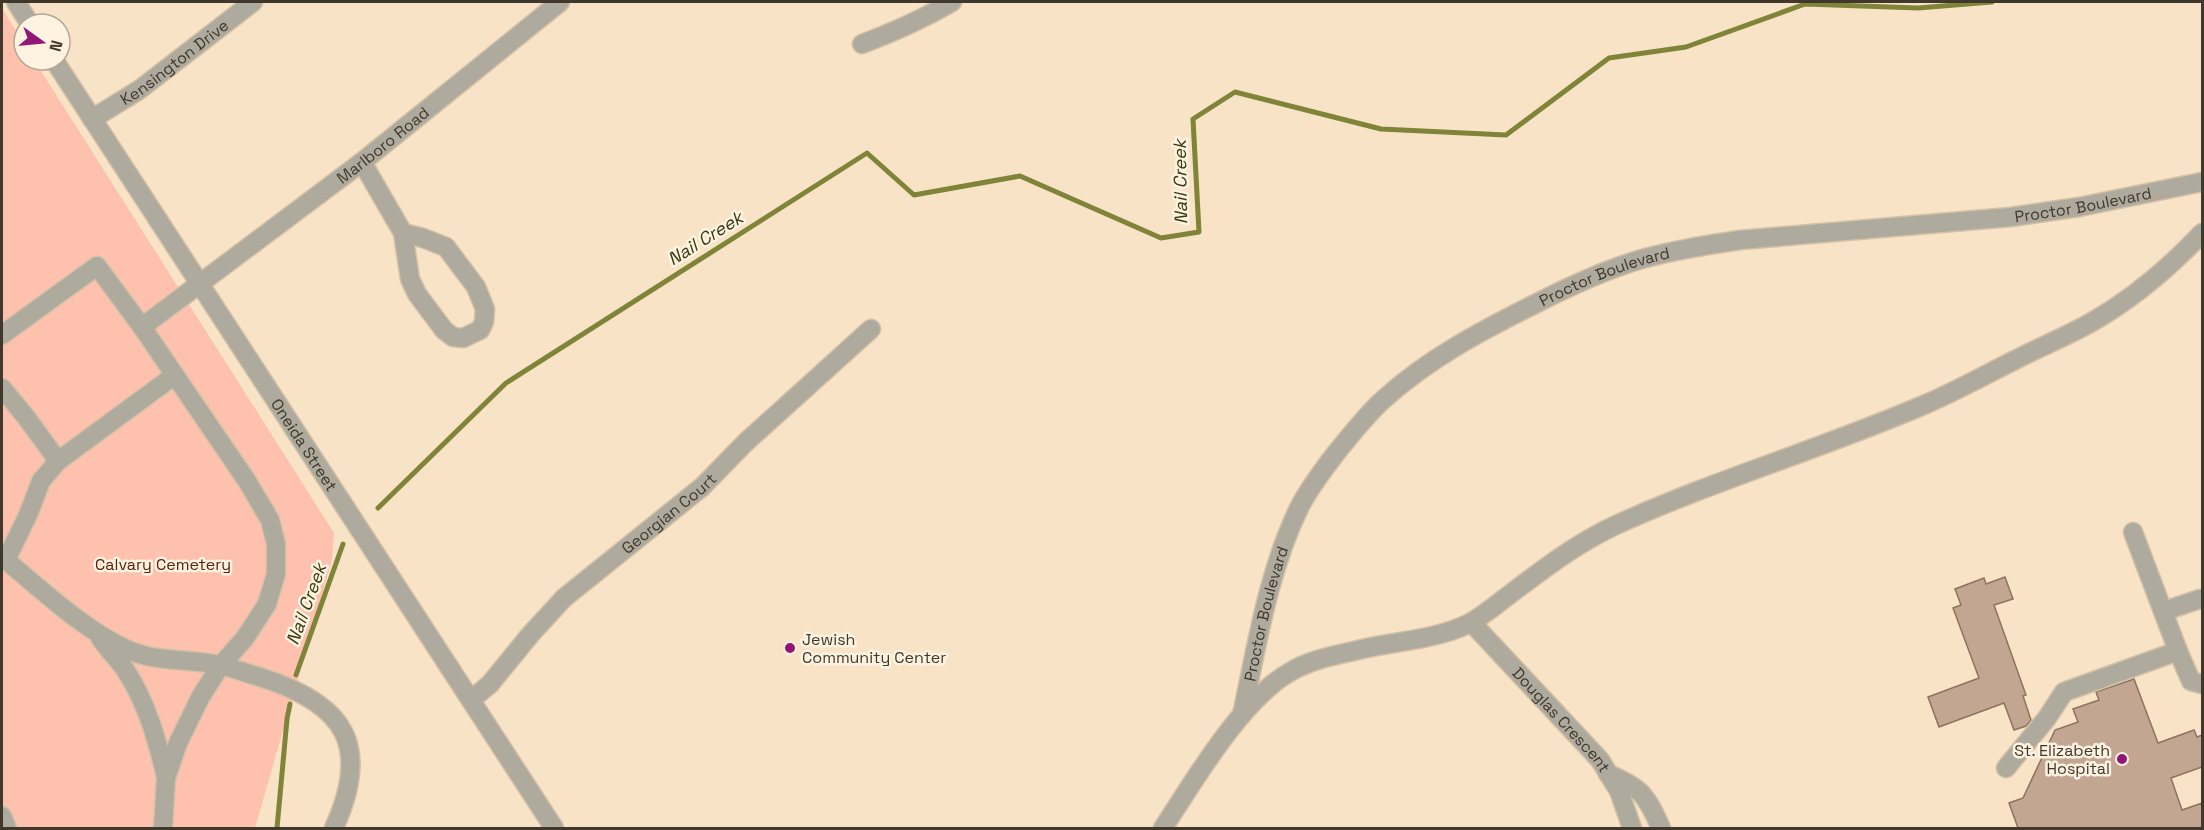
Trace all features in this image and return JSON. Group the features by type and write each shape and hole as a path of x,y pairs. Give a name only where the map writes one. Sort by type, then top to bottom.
{"street":[{"name":"Kensington Drive","path":"92,119 139,90 253,2"},
{"name":"Marlboro Road","path":"142,327 362,162 560,2"},
{"path":"862,44 914,23 952,2"},
{"name":"Oneida Street","path":"62,72 554,828"},
{"path":"362,162 402,233 410,279 417,294 444,330 453,337 463,338 480,330 484,322 484,309 476,287 446,247 402,233"},
{"name":"Proctor Boulevard","path":"1242,715 1261,623 1279,557 1301,505 1321,472 1352,433 1384,399 1476,333 1578,282 1641,259 1696,247 1740,240 2011,217 2079,207 2202,182"},
{"name":"Proctor Boulevard","path":"1163,828 1242,715 1265,690 1290,672 1314,661 1363,649 1424,639 1472,623 1557,558 1613,526 1697,490 1827,443 1928,403 2093,321 2128,297 2184,252 2202,233"},
{"path":"2,335 98,266 247,481 270,520 276,544 276,574 267,604 245,638 221,665 201,696 178,743 166,778 164,828"},
{"name":"Georgian Court","path":"471,700 490,684 564,598 702,487 746,442 871,329"},
{"path":"174,375 58,461 41,480 28,515 4,559 95,632 126,649 153,658 221,665 284,685 323,706 341,727 350,752 351,779 344,806 334,828"},
{"path":"2,388 58,461"},
{"path":"2133,532 2191,681 2202,684"},
{"path":"2163,611 2200,599"},
{"name":"Douglas Crescent","path":"1472,623 1600,760 1619,790 1632,828"},
{"path":"95,632 126,670 140,696 151,721 166,778"},
{"path":"2006,768 2047,718 2064,692 2178,651"},
{"path":"1608,774 1639,789 1647,799 1661,828"},
{"path":"2,816 7,828"}],"green space":[{"name":"Calvary Cemetery","path":"2,8 12,24 12,72 42,72 334,533 332,560 255,828 2,828"}],"building":[{"path":"2005,577 2013,599 1994,605 2026,695 2023,696 2031,720 2026,726 2014,730 2004,703 1939,727 1928,697 1979,678 1953,608 1961,605 1955,589 1984,578 1986,584"},
{"name":"St. Elizabeth Hospital","path":"2134,679 2158,743 2194,730 2197,737 2202,735 2202,767 2171,778 2182,810 2202,803 2202,828 2018,828 2009,803 2023,798 2055,730 2078,722 2073,709 2099,700 2096,692"}],"waterway":[{"name":"Nail Creek","path":"378,508 506,383 867,153 914,195 1020,176 1161,238 1199,232 1193,119 1235,92 1381,129 1506,135 1609,58 1686,47 1805,4 1918,8 1992,2"},
{"name":"Nail Creek","path":"296,675 343,544"},
{"name":"Nail Creek","path":"277,828 290,704"}],"place":[{"name":"Jewish Community Center","path":"790,648"},
{"name":"St. Elizabeth Hospital","path":"2122,759"}]}
